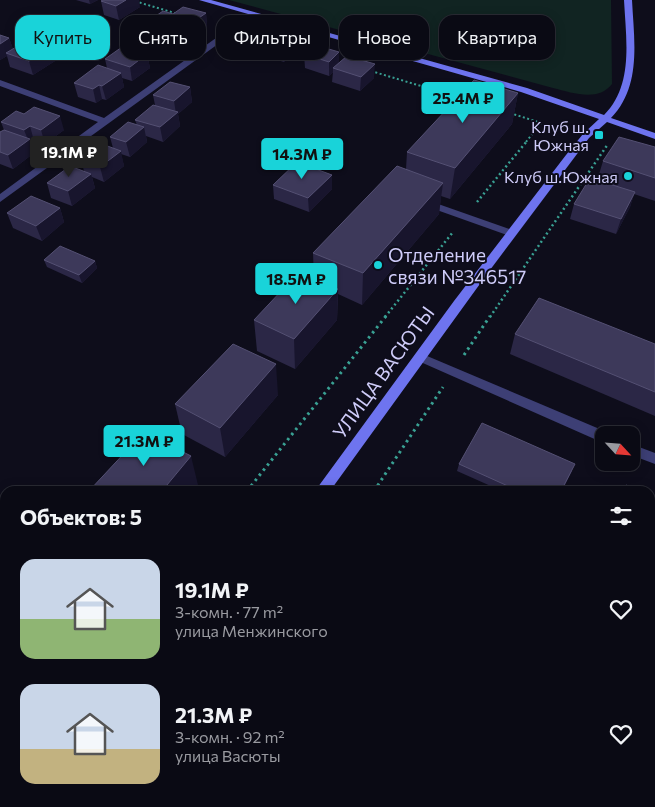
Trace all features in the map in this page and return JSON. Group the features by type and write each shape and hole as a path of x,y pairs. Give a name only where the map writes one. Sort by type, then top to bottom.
{"street":[{"path":"203,0 254,15"},
{"name":"УЛИЦА ВАСЮТЫ","path":"326,486 511,233 586,137 608,118 619,103 626,84 630,43 628,0"},
{"path":"329,36 524,90 655,136"},
{"path":"0,199 216,42"},
{"path":"0,83 105,121"},
{"path":"415,199 511,233"},
{"path":"420,357 595,433"},
{"path":"640,453 655,460"}],"path":[{"path":"131,0 183,15"},
{"path":"367,70 468,100"},
{"path":"377,486 608,144 504,112"},
{"path":"251,486 541,123"}],"green space":[{"path":"229,0 611,0 612,84 600,93 585,95 451,60 555,60 555,15 439,15 439,57 429,54 429,15 339,15 339,30 329,27 329,15 284,15"}],"building":[{"path":"126,0 116,6 101,1"},
{"path":"183,7 206,13 203,15 157,15 163,11 173,14"},
{"path":"0,35 9,38 0,44"},
{"path":"15,48 15,56 6,53"},
{"path":"120,48 120,60 139,60 130,67 108,60 110,60 110,55"},
{"path":"329,49 339,52 329,62 323,60 329,60"},
{"path":"342,60 361,60 375,64 361,77 333,68"},
{"path":"98,65 121,73 102,86 99,85 93,89 74,83"},
{"path":"474,80 518,93 455,168 407,152"},
{"path":"170,82 190,87 174,101 153,95"},
{"path":"153,105 178,112 160,127 135,120"},
{"path":"34,107 60,116 41,130 30,126 24,130 1,122 16,111 24,114"},
{"path":"128,122 144,127 126,142 110,137"},
{"path":"4,130 30,139 8,155 0,152 0,132"},
{"path":"619,137 655,147 655,178 603,161"},
{"path":"102,144 121,151 100,167 81,160"},
{"path":"297,162 332,175 308,198 273,185"},
{"path":"70,166 91,174 68,191 47,183"},
{"path":"397,166 443,183 363,273 313,253"},
{"path":"590,178 635,192 621,219 574,204"},
{"path":"31,196 60,208 36,226 7,213"},
{"path":"60,246 95,261 79,275 44,260"},
{"path":"299,272 338,289 294,339 254,320"},
{"path":"539,298 655,344 655,392 515,334"},
{"path":"233,344 276,364 220,428 175,404"},
{"path":"482,423 575,464 564,486 508,486 459,464"},
{"path":"144,432 191,456 166,486 94,486"}],"place":[{"name":"Клуб ш. Южная","path":"599,135"},
{"name":"Клуб ш.Южная","path":"628,176"},
{"name":"Отделение связи №346517","path":"378,265"}]}
